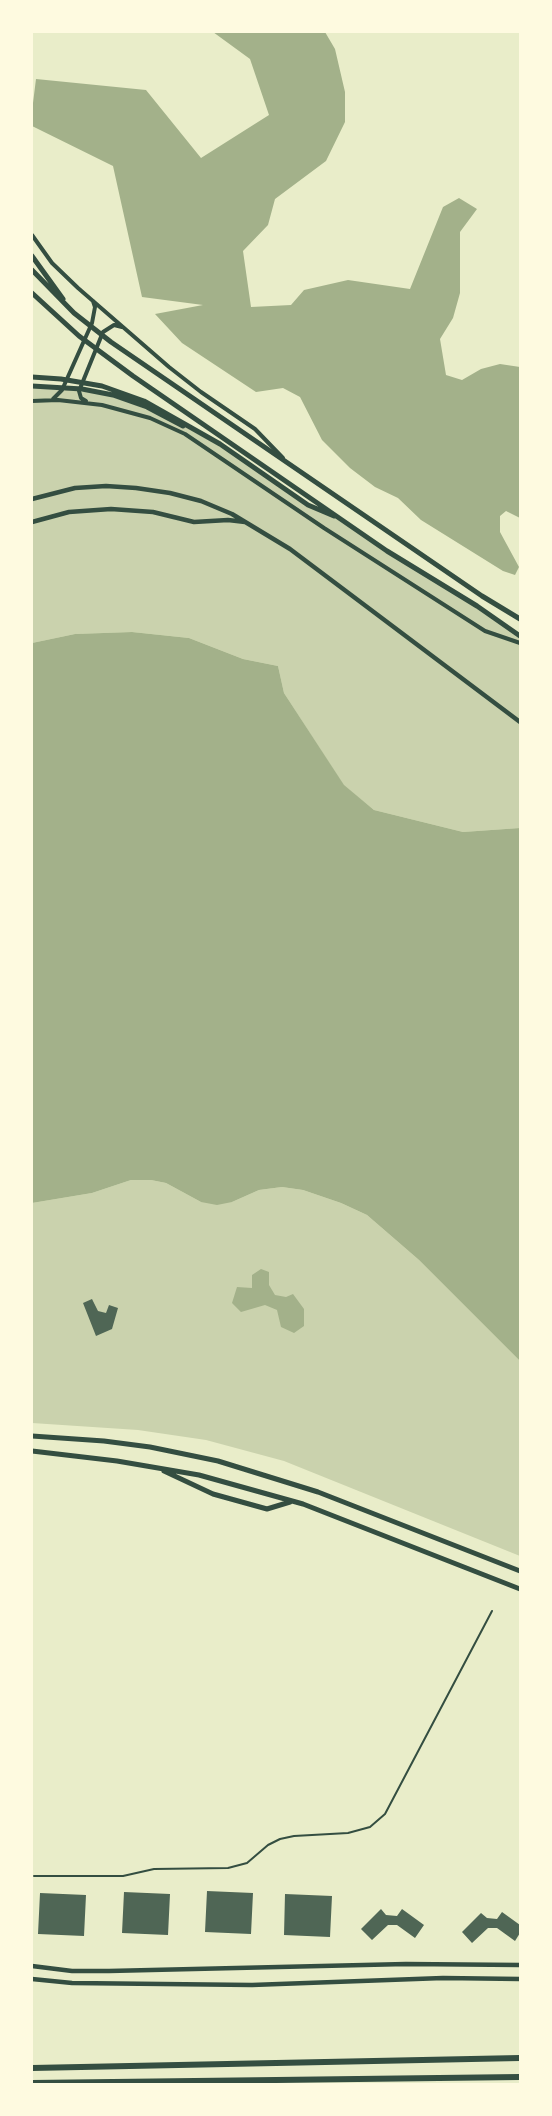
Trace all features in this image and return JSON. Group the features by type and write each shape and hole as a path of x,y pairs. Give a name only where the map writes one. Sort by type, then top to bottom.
{"highway":[{"path":"32,2068 520,2058"},
{"path":"32,2083 520,2077"}],"main road":[{"path":"32,256 69,308"},
{"path":"32,270 69,308 111,342 482,596 520,619"},
{"path":"32,293 79,336 105,356 387,551 477,606 520,636"},
{"path":"32,377 61,379 125,393 152,405 237,456 308,505 347,522"},
{"path":"32,386 92,387"},
{"path":"32,1436 150,1447 218,1461 318,1492 520,1570"},
{"path":"32,1451 117,1461 200,1475 293,1502 520,1589"},
{"path":"157,1468 213,1494 267,1509 293,1502"}],"street":[{"path":"32,235 52,263 92,300 184,380 255,429 288,463"},
{"path":"49,400 57,397 62,390 92,323 95,307 92,300"},
{"path":"88,403 81,398 79,391 104,332 114,325 123,327"},
{"path":"32,401 88,403 142,415 185,434 324,528 485,631 520,643"},
{"path":"32,499 75,488 106,486 136,488 201,501 232,513 290,549 520,722"},
{"path":"32,522 69,512 111,509 153,512 194,522 228,520 250,524"},
{"path":"34,1876 123,1876 154,1869 228,1868 247,1863 267,1845 280,1839 348,1833 370,1827 385,1814 492,1611"},
{"path":"32,1966 72,1971 109,1971 406,1964 520,1965"},
{"path":"32,1979 83,1983 252,1985 422,1979 520,1979"}],"shaded area":[{"path":"213,32 325,32 335,49 345,92 345,122 326,161 275,199 268,225 243,251 251,307 291,305 304,290 348,280 410,289 443,207 459,198 477,209 460,232 460,293 453,318 440,339 446,375 462,380 481,369 500,364 520,367 520,518 506,511 500,516 500,532 519,567 515,575 503,571 421,520 398,498 375,487 350,468 322,440 300,397 283,388 256,392 182,343 155,314 203,305 142,297 113,166 32,126 36,79 146,90 201,158 269,115 250,59"},
{"path":"32,386 113,395 182,425 237,456 308,505 347,522 520,636 520,828 463,832 374,810 344,786 284,693 278,666 243,659 189,638 132,632 75,634 32,643"},
{"path":"132,632 189,638 243,659 278,666 284,693 344,785 374,810 463,832 520,828 520,1361 419,1260 367,1215 303,1190 282,1187 259,1190 232,1202 217,1205 201,1202 166,1183 131,1180 92,1193 32,1203 32,643 75,634"},
{"path":"131,1180 166,1183 201,1202 232,1202 259,1190 282,1187 303,1190 367,1215 419,1260 520,1361 520,1556 284,1461 206,1440 138,1430 32,1423 32,1203 92,1193"},
{"path":"261,1269 269,1272 269,1285 275,1295 286,1297 293,1294 304,1309 304,1326 294,1333 281,1327 277,1310 265,1305 241,1312 232,1303 237,1287 252,1288 252,1275"}],"building":[{"path":"92,1299 98,1311 106,1313 109,1305 118,1308 112,1329 96,1336 83,1303"},
{"path":"207,1891 253,1893 251,1934 205,1932"},
{"path":"124,1892 170,1894 168,1935 122,1933"},
{"path":"40,1893 86,1895 84,1936 38,1934"},
{"path":"285,1894 332,1896 330,1937 284,1935"},
{"path":"381,1909 386,1915 397,1916 402,1909 424,1925 415,1938 397,1925 388,1925 372,1940 361,1929"},
{"path":"502,1912 520,1925 520,1933 515,1941 497,1928 488,1928 472,1943 462,1932 481,1913 487,1918 497,1919"}]}
